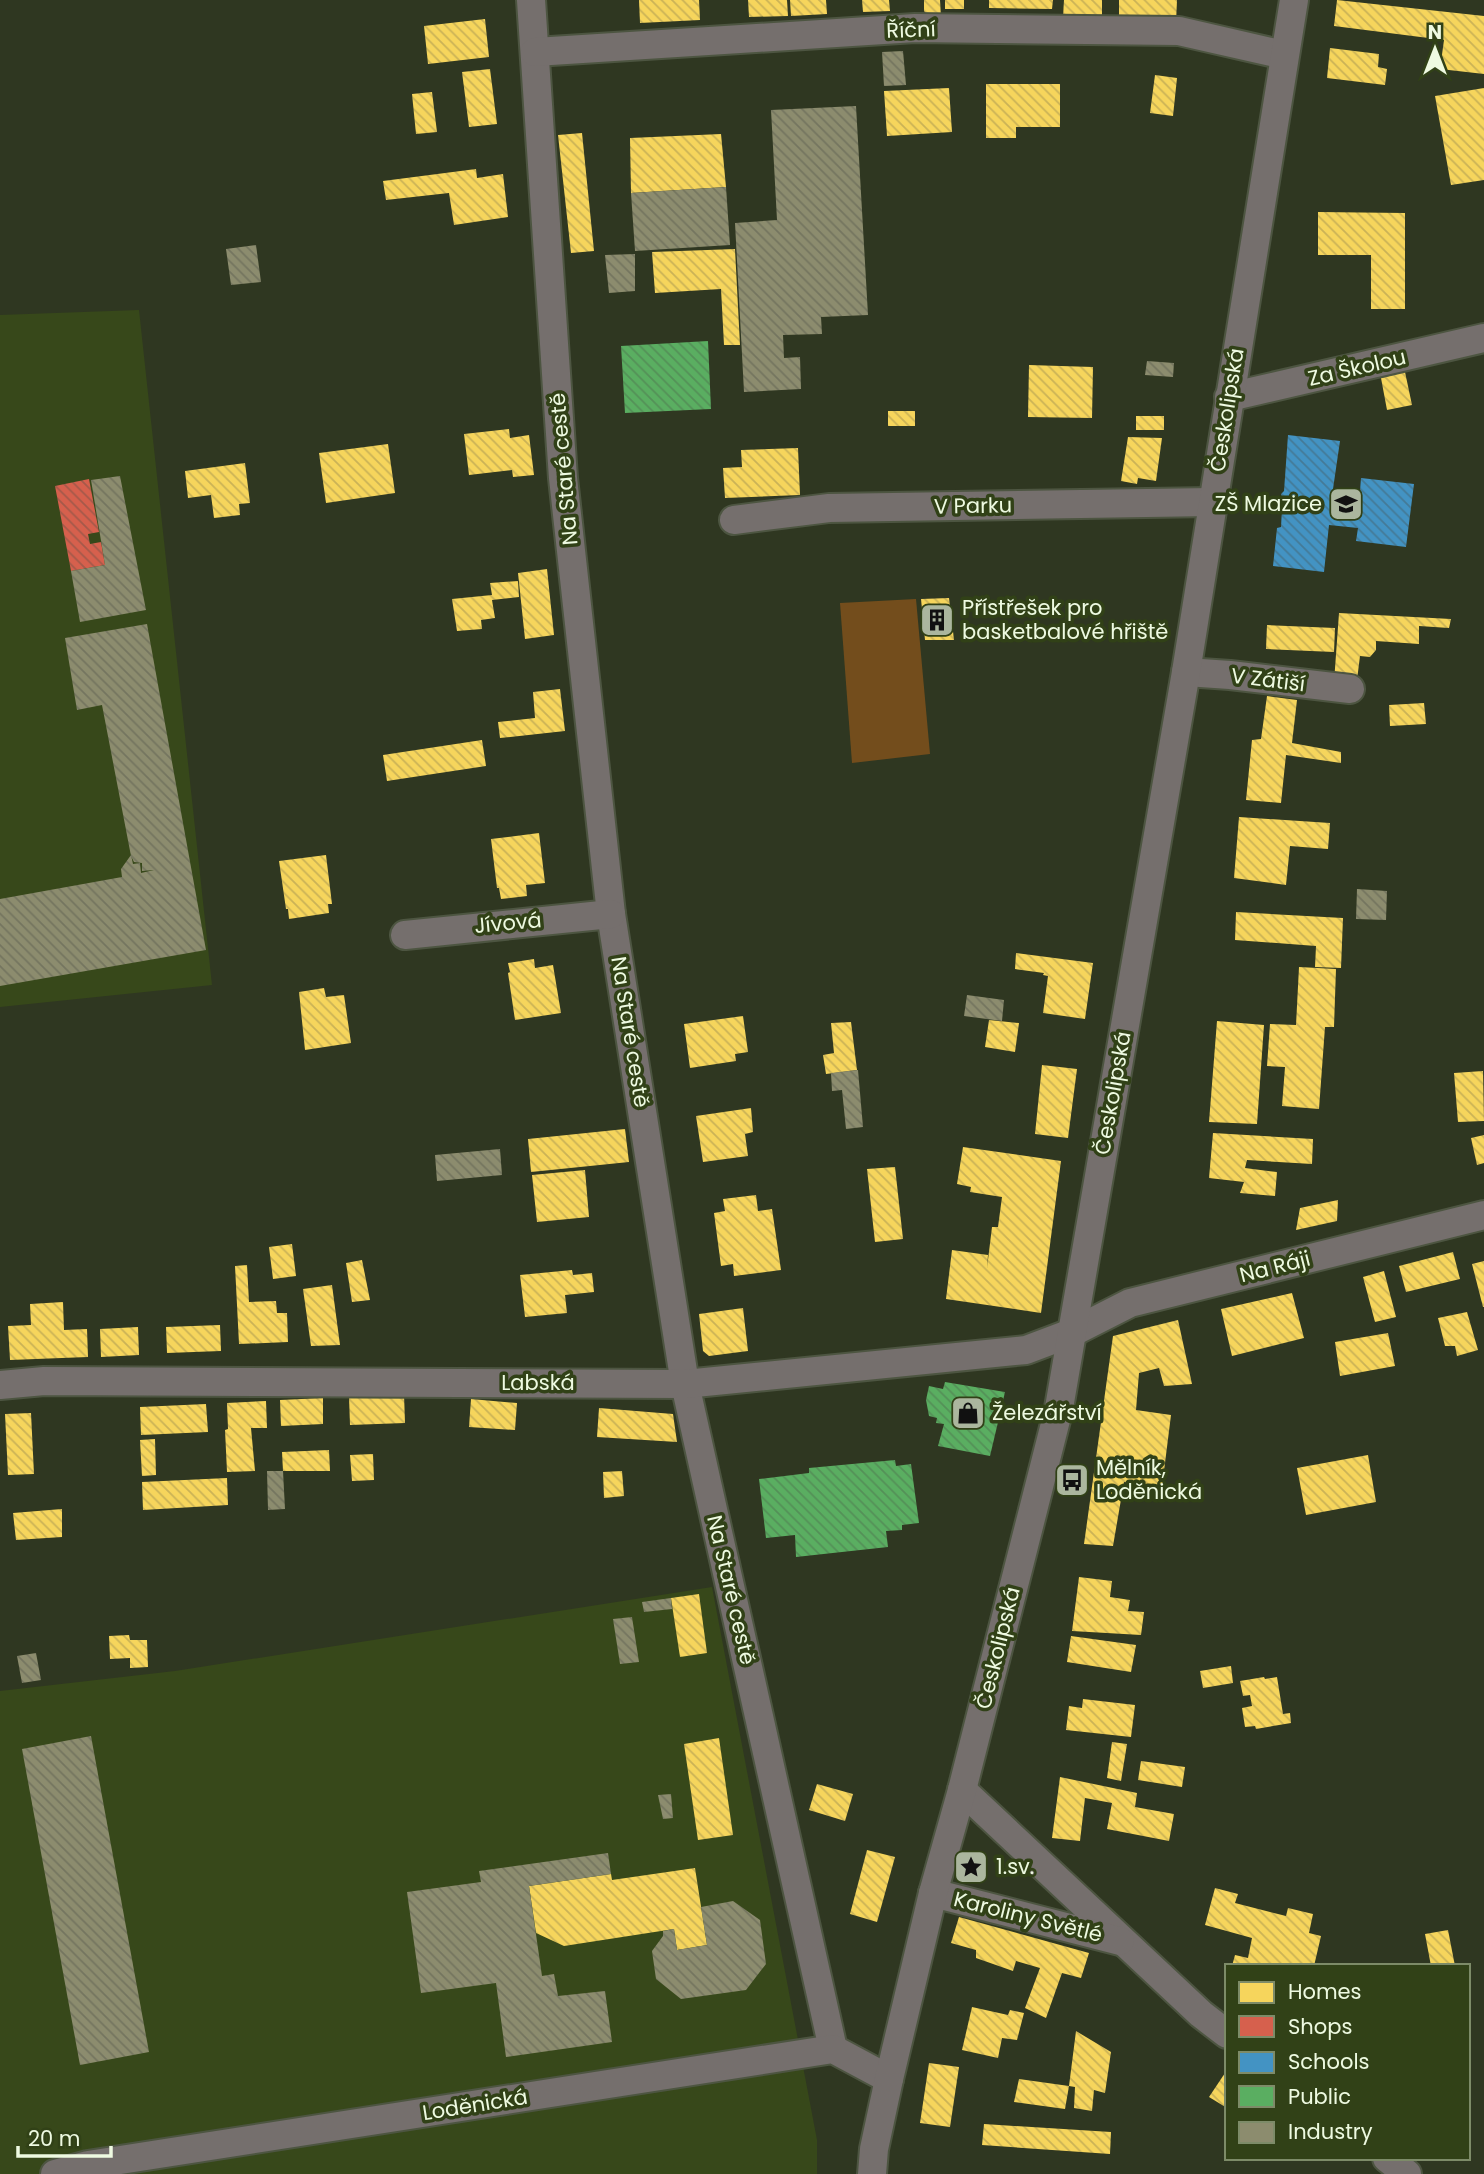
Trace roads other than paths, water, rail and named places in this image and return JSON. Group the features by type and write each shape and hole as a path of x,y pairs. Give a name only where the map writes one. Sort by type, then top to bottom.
{"street":[{"name":"Na Staré cestě","path":"531,0 563,478 611,914 685,1384 833,2049"},
{"name":"Českolipská","path":"872,2174 874,2150 889,2079 933,1893 962,1790 1059,1408 1186,672 1294,0"},
{"name":"Říční","path":"535,52 915,28 1179,31 1284,55"},
{"name":"Za Školou","path":"1229,397 1484,338"},
{"name":"V Parku","path":"734,520 829,508 1212,502"},
{"name":"V Zátiší","path":"1186,672 1350,689"},
{"name":"Jívová","path":"405,935 611,914"},
{"name":"Na Ráji","path":"1072,1333 1130,1303 1484,1215"},
{"name":"Labská","path":"0,1385 44,1381 685,1384 1026,1350 1072,1333"},
{"name":"Karoliny Světlé","path":"962,1790 1201,2014 1225,2032"},
{"name":"Karoliny Světlé","path":"933,1893 1123,1942"},
{"path":"833,2049 889,2079"},
{"name":"Loděnická","path":"55,2174 88,2165 833,2049"},
{"path":"1390,2160 1407,2174"}],"place":[{"name":"ZŠ Mlazice","path":"1346,504"},
{"name":"Přístřešek pro basketbalové hřiště","path":"937,620"},
{"name":"Železářství","path":"968,1413"},
{"name":"Mělník, Loděnická","path":"1072,1480"},
{"name":"1.sv.","path":"971,1867"}]}
